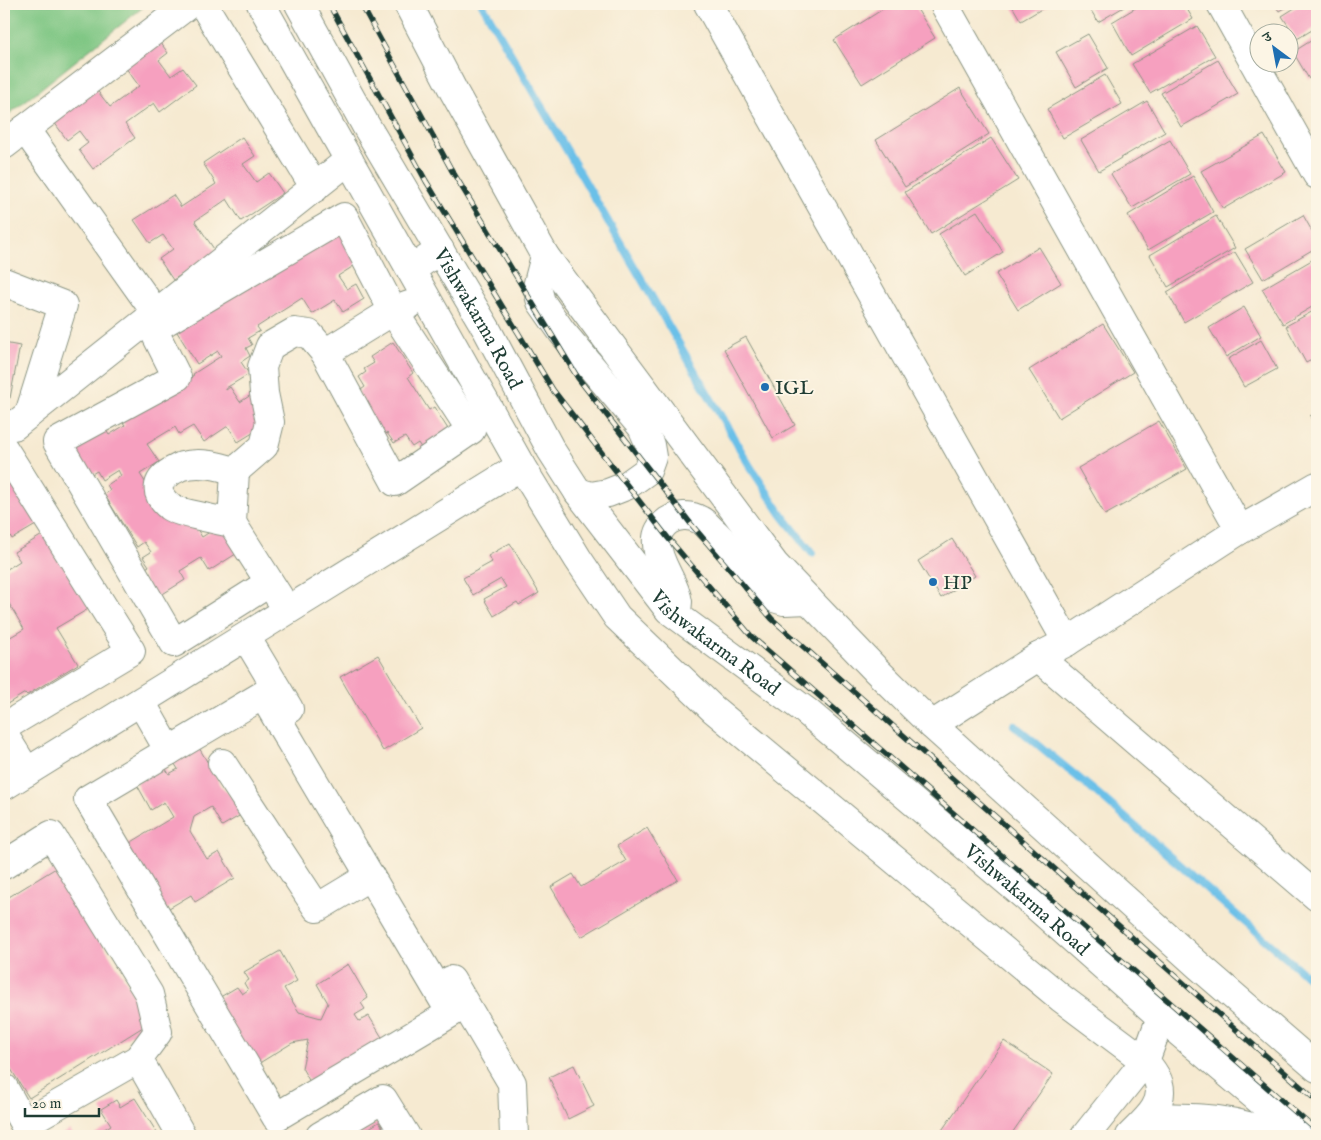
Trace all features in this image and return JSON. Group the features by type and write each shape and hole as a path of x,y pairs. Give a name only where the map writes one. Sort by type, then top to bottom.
{"street":[{"path":"156,313 14,137 189,4"},
{"path":"203,4 315,188"},
{"path":"260,4 521,466 616,617 713,709 1061,998 1145,1060 1160,1085 1160,1100 1149,1117 1130,1136"},
{"name":"Vishwakarma Road","path":"299,4 365,124 487,330 551,450 578,492 669,610 806,711 1027,898 1161,1017 1302,1136"},
{"path":"408,4 454,92 545,256 774,565 932,725 1199,966 1317,1068"},
{"path":"708,4 1067,642"},
{"path":"944,4 1240,530"},
{"path":"1221,4 1317,175"},
{"path":"4,423 14,426 349,160"},
{"path":"269,583 174,643 57,442 177,377 153,329 344,217 393,312 471,430 395,482 325,353 309,334 294,332 270,346 262,368 264,393 270,422 264,446 235,471 232,523 288,611"},
{"path":"411,270 440,250"},
{"path":"545,256 537,287 541,302 562,332 642,428 650,445 652,457 647,471 626,486 608,493 591,496 578,492"},
{"path":"4,282 63,305 29,414"},
{"path":"325,353 393,312 426,297"},
{"path":"4,449 131,651 4,728"},
{"path":"232,523 171,508 160,494 158,488 161,480 166,475 181,466 208,465 235,471"},
{"path":"4,786 521,466"},
{"path":"932,725 1038,657 1067,642 1240,530 1317,486"},
{"path":"676,615 678,602 658,555 656,543 658,533 666,523 678,517 686,516 695,517 702,521 720,538 774,598 784,601 809,600"},
{"path":"246,637 512,1083 514,1136"},
{"path":"1038,657 1317,897"},
{"path":"263,696 370,876 451,1013 276,1117 88,799 263,696"},
{"path":"141,702 169,751"},
{"path":"4,735 27,772"},
{"path":"222,763 317,908 370,876"},
{"path":"4,865 51,835 149,994 158,1032 138,1059 27,1130 4,1088"},
{"path":"1086,1136 1145,1060 1161,1017"},
{"path":"138,1059 182,1136"},
{"path":"320,1136 383,1099 406,1136"},
{"path":"1149,1117 1202,1118 1235,1123 1260,1129 1273,1136"}],"green space":[{"path":"4,4 147,4 4,118"}],"building":[{"path":"891,4 914,4 935,38 862,84 834,40"},
{"path":"1011,4 1050,4 1021,21"},
{"path":"1087,4 1129,4 1098,22"},
{"path":"1142,4 1184,4 1193,19 1131,56 1112,22"},
{"path":"1274,4 1291,4 1279,11"},
{"path":"1301,4 1317,4 1317,27 1298,38 1298,22 1286,22 1282,16"},
{"path":"1197,26 1215,56 1150,93 1132,64"},
{"path":"1088,34 1108,68 1076,87 1056,52"},
{"path":"155,35 168,53 159,60 171,76 183,68 196,85 160,112 154,103 125,124 135,138 93,169 79,150 88,143 79,131 67,140 49,115 92,84 110,107 139,86 120,60"},
{"path":"1317,37 1317,74 1309,79 1298,60 1298,49"},
{"path":"1218,60 1238,94 1181,127 1161,93"},
{"path":"1105,75 1122,104 1063,138 1047,109"},
{"path":"960,88 989,134 905,187 876,140"},
{"path":"1147,101 1165,132 1099,171 1081,140"},
{"path":"1264,135 1286,172 1223,209 1201,171"},
{"path":"242,137 255,156 243,164 256,182 269,173 283,193 241,221 227,199 195,221 216,252 173,280 159,259 173,249 163,235 150,243 134,220 173,195 181,207 216,184 203,163"},
{"path":"991,138 1018,180 931,234 905,192"},
{"path":"1170,140 1190,174 1132,208 1111,174"},
{"path":"1193,176 1213,212 1148,250 1128,215"},
{"path":"977,211 1003,252 965,276 939,234"},
{"path":"1303,215 1317,240 1317,247 1263,279 1245,249"},
{"path":"1216,216 1235,248 1168,287 1150,255"},
{"path":"337,226 360,262 338,276 347,289 356,284 364,299 343,312 335,300 312,314 302,298 257,327 260,331 248,338 252,345 246,348 250,356 241,362 249,374 226,388 226,390 230,387 240,402 251,395 269,423 238,442 228,426 204,442 193,426 179,434 175,427 147,444 159,462 140,474 171,523 187,513 202,537 222,524 239,552 209,571 201,558 180,571 185,580 153,600 141,571 149,566 143,557 151,552 144,542 137,547 104,494 110,490 107,485 121,476 118,470 102,480 97,471 90,475 68,450 104,427 109,435 125,425 121,420 221,356 218,351 197,364 172,324"},
{"path":"1039,247 1061,283 1018,310 996,274"},
{"path":"1235,252 1253,282 1184,322 1167,292"},
{"path":"1317,257 1317,304 1283,324 1262,289"},
{"path":"4,294 9,294 5,319 4,319"},
{"path":"1244,307 1261,336 1226,357 1209,328"},
{"path":"1317,309 1317,357 1306,363 1286,326"},
{"path":"1103,324 1133,372 1059,418 1029,370"},
{"path":"746,337 795,425 773,438 724,349"},
{"path":"1261,340 1277,369 1244,387 1228,359"},
{"path":"393,342 413,373 408,377 429,410 434,407 453,437 425,454 418,443 412,447 405,437 394,443 387,433 380,438 358,392 365,387 359,377 366,372 364,369 374,363 370,357"},
{"path":"4,343 20,346 10,398 4,397"},
{"path":"1317,411 1317,429 1310,416"},
{"path":"1159,421 1187,469 1105,515 1078,468"},
{"path":"4,462 41,522 12,539 8,532 4,535"},
{"path":"44,534 90,608 56,628 78,664 27,695 25,693 4,706 4,633 7,639 24,629 4,595 4,571 20,561 14,552"},
{"path":"952,539 975,576 941,598 918,561"},
{"path":"510,543 539,593 519,605 517,602 494,616 484,599 506,587 501,579 473,595 463,578 492,562 488,556"},
{"path":"378,655 421,728 383,751 340,677"},
{"path":"198,746 222,787 246,812 222,826 211,807 194,817 190,831 207,859 219,852 235,878 195,902 191,895 159,914 120,849 173,817 164,802 151,810 136,783 164,766 169,774 178,769 173,761"},
{"path":"647,828 678,880 581,937 551,887 573,874 581,887 626,861 617,846"},
{"path":"56,868 151,1022 29,1098 4,1058 4,900"},
{"path":"280,951 297,981 284,988 299,1012 321,1018 328,1003 317,984 348,964 368,998 361,1003 365,1009 355,1015 359,1021 369,1016 383,1039 310,1082 302,1068 308,1040 292,1043 253,1067 212,1002 237,987 242,994 248,990 244,983 249,980 244,972"},
{"path":"1004,1041 1053,1074 1010,1136 938,1136"},
{"path":"574,1065 594,1106 568,1119 549,1077"},
{"path":"135,1098 159,1136 93,1136 111,1125 101,1109 116,1100 120,1107"},
{"path":"379,1122 388,1136 356,1136"},
{"path":"70,1130 74,1136 59,1136"}],"waterway":[{"path":"482,4 751,468 782,515 812,553"},
{"path":"1014,725 1097,793 1317,985"}],"railway":[{"path":"329,4 426,181 553,390 668,538 752,637 1317,1131"},
{"path":"361,4 451,169 578,378 691,524 772,619 1317,1101"}],"place":[{"name":"IGL","path":"765,387"},
{"name":"HP","path":"933,582"}]}
